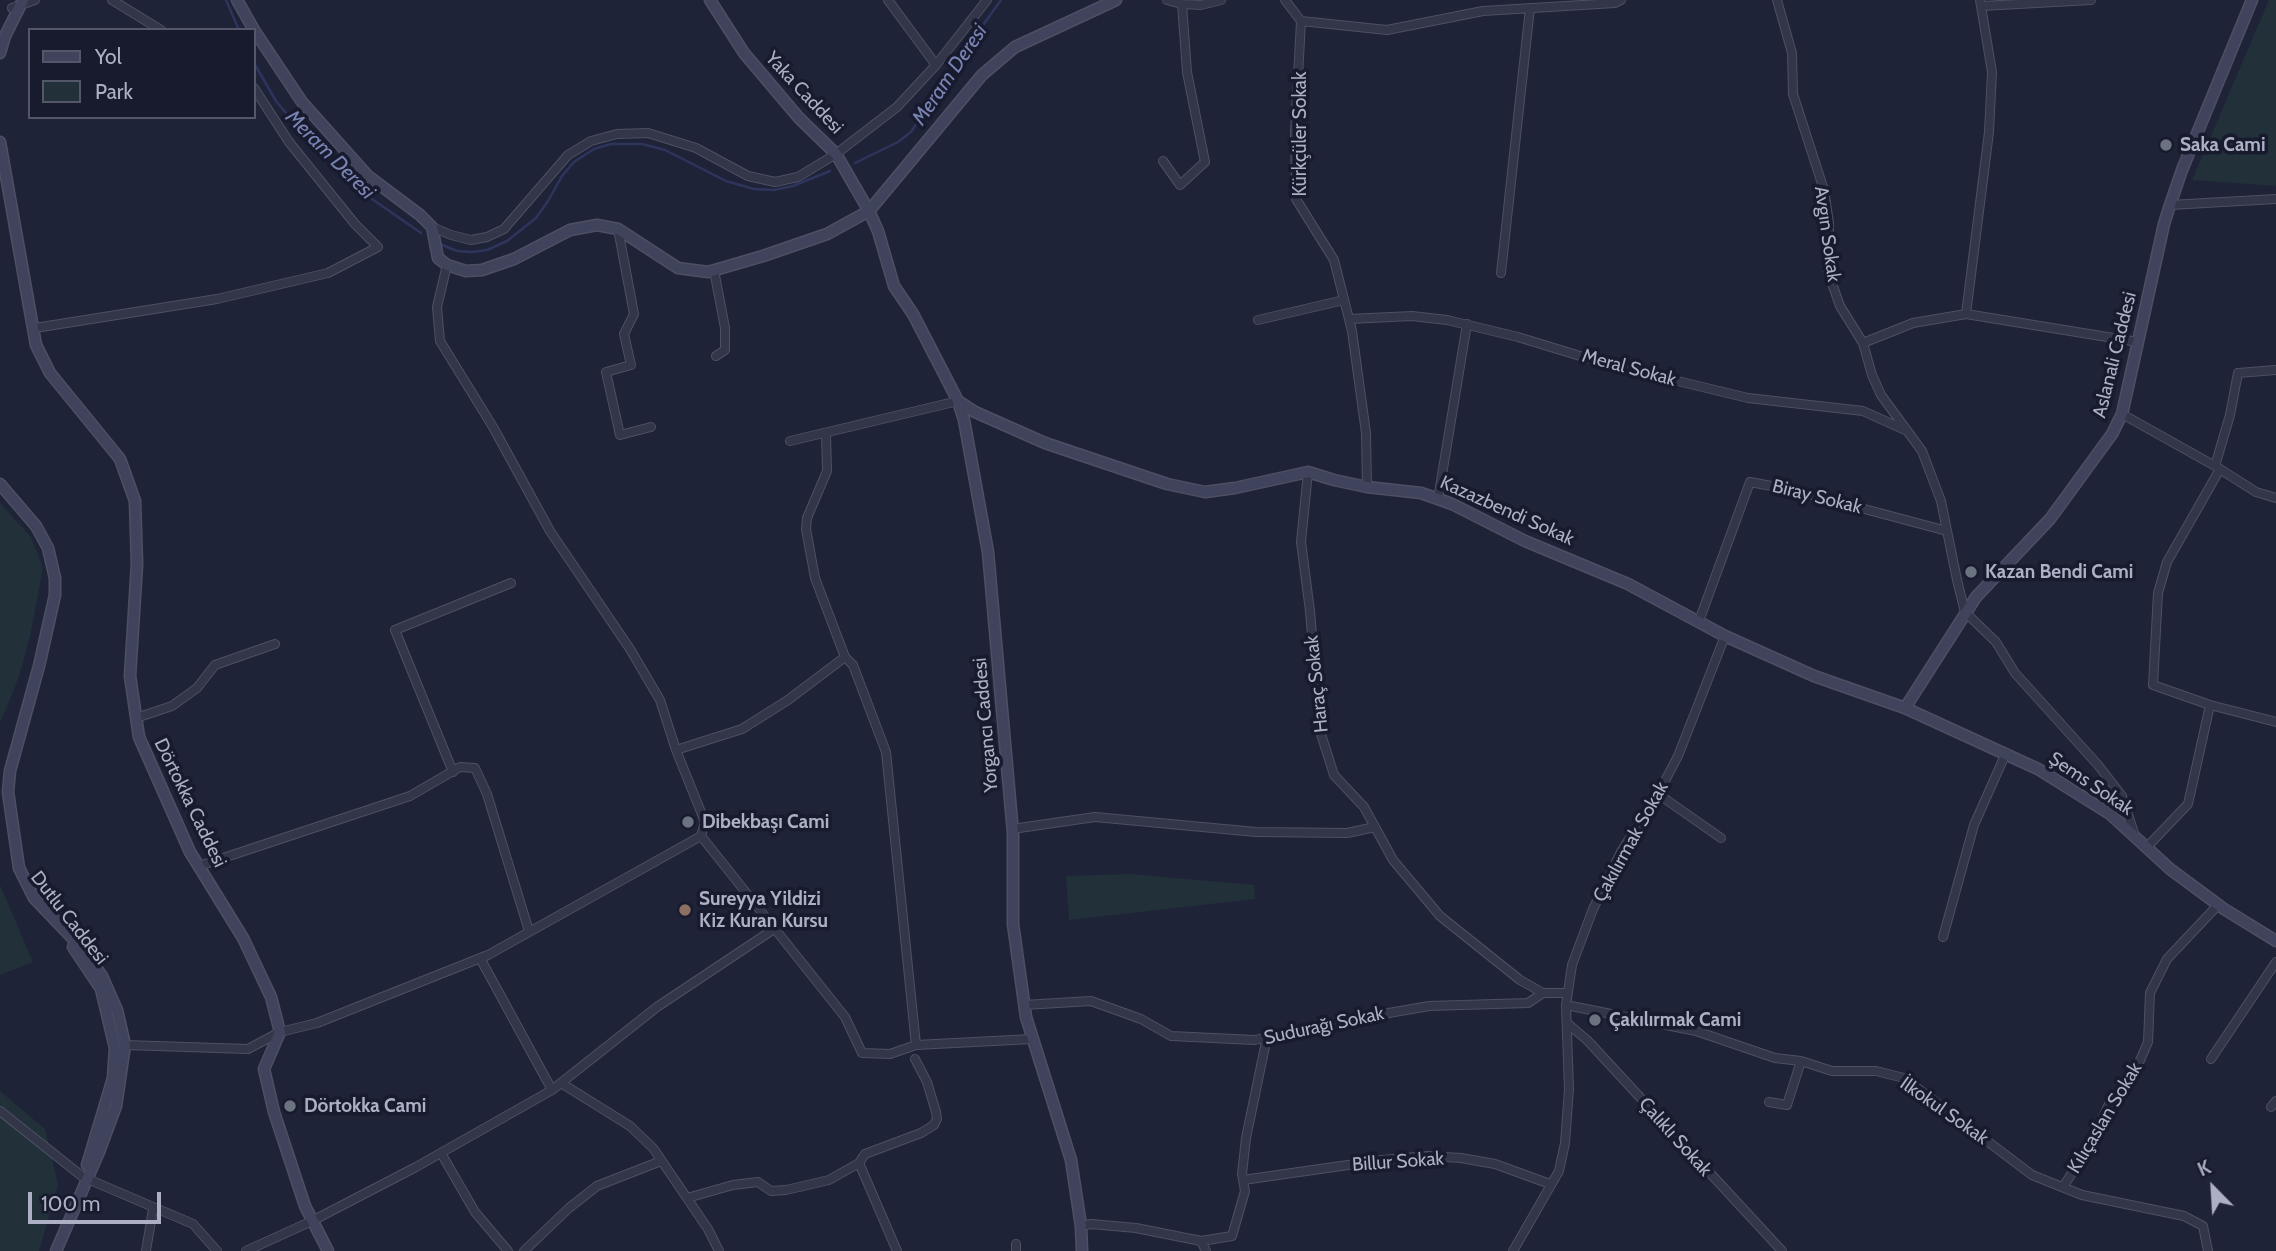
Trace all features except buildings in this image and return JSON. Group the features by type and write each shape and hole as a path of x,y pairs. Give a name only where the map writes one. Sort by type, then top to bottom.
{"street":[{"path":"18,3 36,0"},
{"path":"112,0 158,28"},
{"path":"237,0 253,28"},
{"name":"Yaka Caddesi","path":"710,0 744,53 799,118 836,153 869,211"},
{"path":"888,0 936,65"},
{"path":"256,33 302,102 368,176 420,215 432,228 471,240 487,237 504,229 568,156 591,141 617,134 648,133 696,148 748,176 775,182 798,177 836,153 897,107 936,65 987,0"},
{"path":"432,228 438,258 447,265 466,271 482,270 514,260 570,230 597,225 618,229 678,268 708,272 827,234 869,211 982,75 1015,47 1116,0"},
{"path":"1167,0 1201,5 1221,0"},
{"path":"1285,0 1301,21 1387,30 1483,11 1615,3 1621,0"},
{"name":"Avgın Sokak","path":"1777,0 1791,52 1793,93 1824,190 1829,223 1828,272 1840,306 1863,343 1881,395 1922,451 1941,501 1965,612"},
{"path":"1966,314 1989,132 1992,72 1981,3 2091,0"},
{"name":"Aslanali Caddesi","path":"1905,708 1965,612 1991,580 2050,519 2112,434 2122,414 2164,224 2182,170 2252,0"},
{"path":"0,34 18,3"},
{"path":"0,53 18,3"},
{"path":"1163,162 1180,185 1205,162 1187,72 1182,4"},
{"path":"1501,273 1531,8"},
{"name":"Kürkçüler Sokak","path":"1301,21 1296,199 1334,260 1349,319 1366,433 1367,487"},
{"path":"35,328 217,299 328,273 378,247 355,224 289,142 256,91"},
{"name":"Dörtokka Caddesi","path":"0,142 13,203 36,345 50,373 120,459 135,501 137,564 130,676 139,737 190,852 243,938 271,997 280,1032"},
{"name":"Dörtokka Caddesi","path":"0,183 13,203"},
{"path":"2171,205 2276,199"},
{"name":"Yorgancı Caddesi","path":"869,211 878,231 894,286 913,314 958,401 964,420 988,552 1012,829 1013,924 1024,1005 1032,1039 1071,1160 1082,1251"},
{"path":"618,229 634,314 624,334 631,365 606,372 620,435 651,427"},
{"path":"125,1045 248,1049 280,1032 317,1023 480,958 701,836 705,822 676,750 660,700 630,649 550,531 493,427 440,341 437,307 447,265"},
{"path":"714,270 725,350 716,356"},
{"path":"1258,320 1343,300"},
{"path":"1863,343 1913,323 1966,314 2138,342"},
{"name":"Meral Sokak","path":"1349,319 1412,316 1467,324 1603,363 1748,398 1863,411 1908,431"},
{"path":"1438,499 1467,324"},
{"path":"2276,370 2238,373 2217,468 2167,562 2158,593 2153,685 2210,705 2276,722"},
{"path":"790,441 958,401"},
{"name":"Kazazbendi Sokak","path":"958,401 975,412 1045,443 1167,484 1205,492 1308,472 1367,487 1421,493 1628,584 1725,636 1814,676 1905,708"},
{"path":"2122,414 2256,492 2276,498"},
{"path":"826,434 827,471 807,518 806,529 815,578 845,657 853,665 886,752 916,1045"},
{"name":"Haraç Sokak","path":"1308,472 1301,542 1320,732 1334,775 1364,807 1393,860 1440,916 1520,980 1544,993"},
{"name":"Biray Sokak","path":"1699,621 1750,482 1793,490 1947,531"},
{"name":"Dutlu Caddesi","path":"0,484 36,526 48,548 55,578 55,595 39,666 10,771 8,792 19,868 34,898 82,947 102,976 117,1010 125,1045 116,1106 56,1251"},
{"name":"Dutlu Caddesi","path":"0,490 44,544 51,566 52,590 1,788 15,878 24,893 76,951 93,975 106,1004 116,1048 113,1078 85,1178 50,1251"},
{"path":"453,772 395,630 512,583"},
{"path":"1965,612 1996,642 2015,673 2122,796 2135,836"},
{"name":"Çakılırmak Sokak","path":"1513,1251 1559,1171 1565,1143 1569,1089 1566,1005 1572,965 1593,909 1621,852 1658,794 1678,756 1725,636"},
{"path":"136,719 172,706 197,688 215,664 275,644"},
{"path":"676,750 742,729 788,700 845,657"},
{"path":"2147,847 2188,804 2210,705"},
{"name":"Şems Sokak","path":"1905,708 2006,753 2063,783 2110,814 2170,869 2218,905 2276,941"},
{"path":"1943,937 1974,825 2006,753"},
{"path":"199,866 410,796 460,768 475,768 487,794 529,932"},
{"path":"1658,794 1721,838"},
{"path":"1012,829 1095,817 1256,832 1347,833 1375,827"},
{"path":"701,836 845,1017 862,1053 890,1054 916,1045 1032,1039"},
{"name":"Kılıçaslan Sokak","path":"2063,1187 2090,1145 2109,1104 2138,1065 2148,1042 2150,993 2167,959 2218,905"},
{"path":"246,1251 312,1221 441,1153 552,1090 657,1007 774,929"},
{"path":"480,958 552,1090"},
{"path":"2211,1059 2276,962"},
{"path":"1544,993 1567,993"},
{"name":"Sudurağı Sokak","path":"1024,1005 1091,1001 1141,1019 1171,1036 1255,1040 1314,1026 1429,1006 1528,1003 1544,993"},
{"name":"İlkokul Sokak","path":"1566,1005 1696,1031 1775,1058 1801,1061 1832,1071 1876,1071 1904,1078 2032,1175 2082,1195 2184,1216 2203,1226 2208,1251"},
{"name":"Çalıklı Sokak","path":"1567,1023 1612,1067 1783,1251"},
{"path":"280,1032 264,1069 274,1112 305,1206 328,1251"},
{"path":"1081,1226 1091,1224 1136,1228 1201,1241 1232,1236 1245,1191 1243,1180 1246,1138 1267,1037"},
{"path":"687,1198 733,1185 758,1182 771,1191 829,1180 859,1163 865,1154 934,1125 936,1112 927,1082 915,1059"},
{"path":"1769,1102 1787,1105 1801,1061"},
{"path":"561,1083 630,1126 653,1149 708,1229 719,1251"},
{"path":"0,1111 85,1178 193,1224 217,1251"},
{"path":"441,1153 475,1212 508,1251"},
{"name":"Billur Sokak","path":"1243,1180 1428,1156 1495,1164 1550,1184"},
{"path":"524,1251 569,1208 597,1186 662,1161"},
{"path":"859,1163 897,1251"},
{"path":"146,1251 153,1209"},
{"path":"1201,1241 1206,1251"}],"green space":[{"path":"2269,0 2276,0 2276,186 2192,180"},
{"path":"0,503 31,537 43,568 19,677 0,723"},
{"path":"1130,874 1254,885 1255,899 1069,920 1066,876"},
{"path":"0,885 33,962 0,975"},
{"path":"0,1091 45,1129 58,1185 39,1251 0,1251"}],"waterway":[{"name":"Meram Deresi","path":"226,0 238,28"},
{"name":"Meram Deresi","path":"855,163 898,142 911,132 1001,0"},
{"name":"Meram Deresi","path":"256,66 276,101 312,144 372,199 421,233"},
{"name":"Meram Deresi","path":"440,244 457,251 472,252 487,250 507,241 536,218 574,162 594,149 611,144 642,144 665,150 726,181 754,189 774,190 793,186 830,171"}],"place":[{"name":"Saka Cami","path":"2166,145"},
{"name":"Kazan Bendi Cami","path":"1971,572"},
{"name":"Dibekbaşı Cami","path":"688,822"},
{"name":"Sureyya Yildizi Kiz Kuran Kursu","path":"685,910"},
{"name":"Çakılırmak Cami","path":"1595,1020"},
{"name":"Dörtokka Cami","path":"290,1106"}]}
